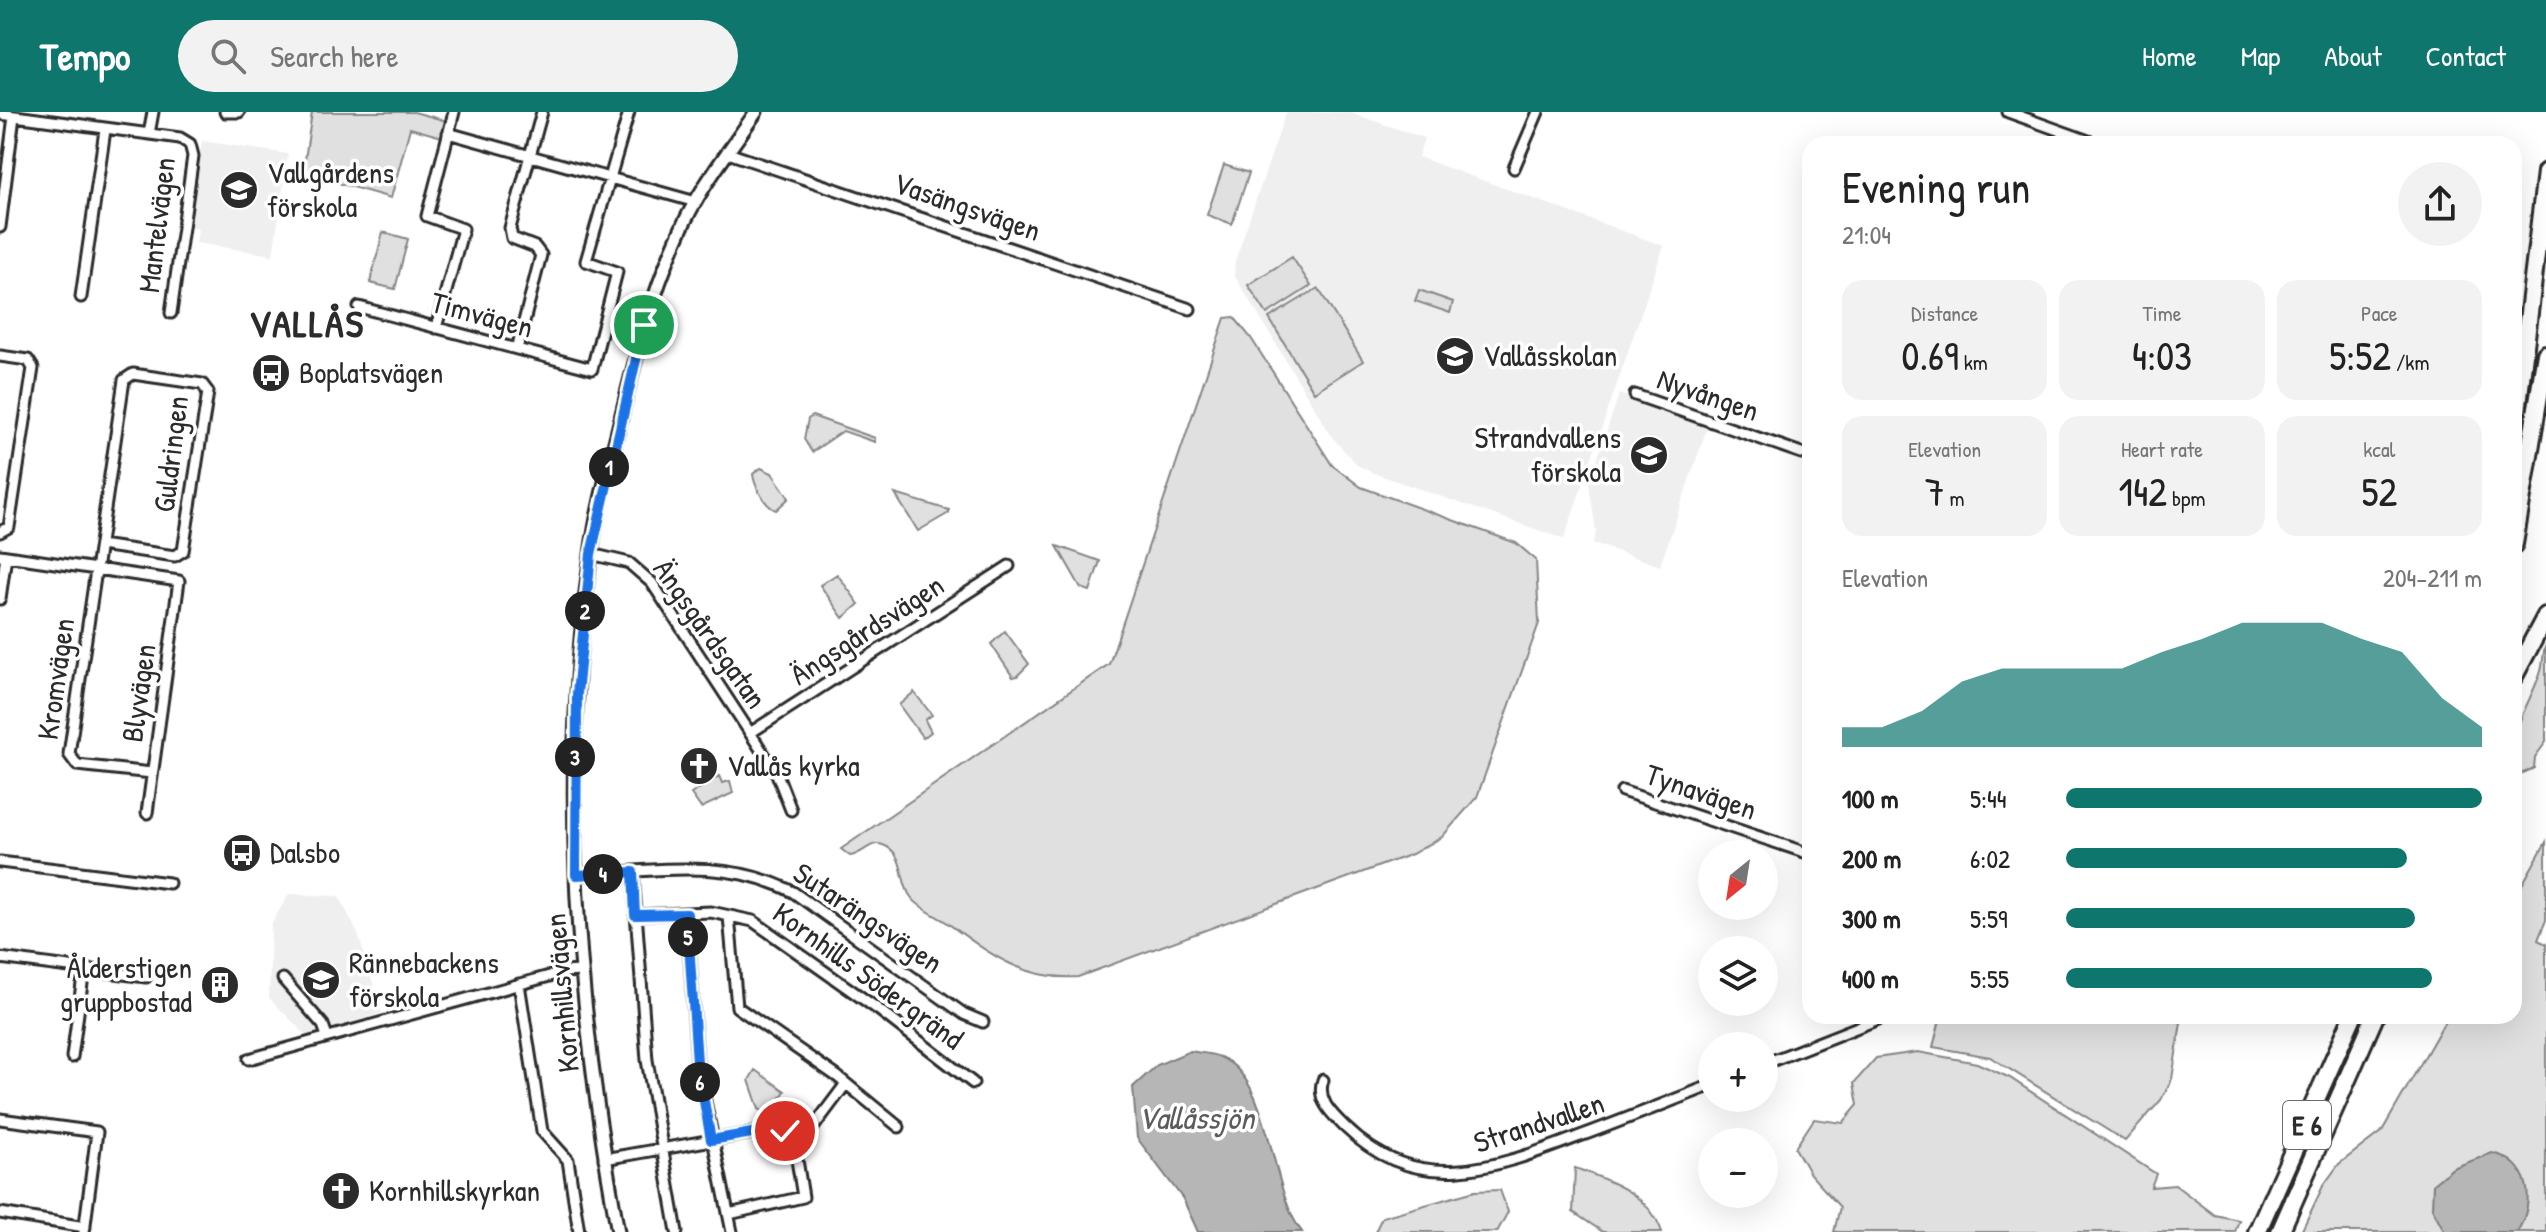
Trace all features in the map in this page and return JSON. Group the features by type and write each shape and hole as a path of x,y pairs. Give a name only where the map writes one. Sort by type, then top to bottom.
{"highway":[{"path":"2522,371 2546,172"},
{"path":"2522,496 2546,354"},
{"path":"2522,661 2546,616"},
{"name":"E 6","path":"2257,1232 2349,1024"},
{"name":"E 6","path":"2280,1232 2371,1024"}],"street":[{"path":"0,114 149,134 153,112"},
{"path":"225,112 239,112"},
{"path":"436,328 463,229 427,216 454,112"},
{"path":"517,349 541,255 535,247 517,242 510,234 542,112"},
{"path":"610,177 629,112"},
{"name":"Kornhillsvägen","path":"618,1232 604,1159 581,971 573,804 577,694 591,554 644,325 679,232 756,112"},
{"path":"1514,168 1538,112"},
{"path":"2008,112 2075,136"},
{"path":"0,227 14,116"},
{"path":"81,297 105,130"},
{"path":"448,133 696,202"},
{"name":"Mantelvägen","path":"149,134 180,138 190,144 193,156 171,313"},
{"name":"Vasängsvägen","path":"728,153 1190,309"},
{"name":"Timvägen","path":"359,307 592,369 617,272 586,261 610,177"},
{"path":"0,356 28,360 33,368 9,527 0,532"},
{"name":"Guldringen","path":"97,569 100,545 127,374 202,384 208,392 183,551 175,556 100,545"},
{"name":"Nyvången","path":"1635,395 1802,453"},
{"name":"Ängsgårdsgatan","path":"591,554 629,563 645,574 777,774 791,810"},
{"path":"0,599 3,555 97,569"},
{"name":"Ängsgårdsvägen","path":"750,733 1009,566"},
{"name":"Blyvägen","path":"97,569 179,581 147,813"},
{"name":"Kromvägen","path":"97,569 69,754 77,765 152,773"},
{"name":"Tynavägen","path":"1622,791 1802,851"},
{"path":"0,862 169,883"},
{"name":"Sutarängsvägen","path":"576,875 713,868 771,881 793,892 964,1014 983,1022"},
{"path":"633,872 647,1060 677,1232"},
{"name":"Kornhills Södergränd","path":"635,915 711,912 753,921 797,950 973,1083"},
{"path":"687,914 697,1062 732,1232"},
{"path":"729,916 737,1007 899,1127"},
{"path":"0,958 146,977"},
{"path":"72,1057 84,969"},
{"path":"249,1059 564,972 581,971"},
{"path":"283,979 323,1025 327,1036"},
{"path":"519,984 542,1131 568,1160 579,1232"},
{"path":"1778,1058 1866,1024"},
{"name":"Strandvallen","path":"1323,1080 1321,1097 1332,1113 1375,1149 1407,1163 1462,1172 1507,1163 1698,1090"},
{"path":"729,1214 803,1197 799,1141 845,1085"},
{"path":"0,1119 97,1132 85,1229 0,1213"},
{"path":"604,1159 780,1129 799,1141"}],"shaded area":[{"path":"312,112 414,112 447,121 442,137 410,128 391,198 303,173"},
{"name":"Vallåsskolan","path":"1286,112 1348,112 1424,138 1418,157 1664,246 1564,539 1373,473 1357,465 1333,438 1234,275 1235,261"},
{"name":"Vallgårdens förskola","path":"202,141 288,154 273,255 196,243 198,228 189,226"},
{"path":"1224,165 1249,173 1232,224 1207,215"},
{"path":"383,232 408,239 395,289 370,283"},
{"path":"1292,257 1311,286 1267,314 1248,285"},
{"path":"1318,288 1363,361 1314,392 1269,318"},
{"path":"1419,290 1453,302 1450,313 1415,301"},
{"path":"1234,317 1251,338 1332,465 1361,487 1516,543 1536,560 1539,623 1477,797 1442,837 1412,854 1078,977 1059,977 1023,969 992,954 918,904 907,891 899,861 890,849 874,844 850,856 841,849 1109,664 1225,318"},
{"name":"Strandvallens förskola","path":"1619,394 1708,425 1660,566 1593,543 1596,532 1589,484"},
{"path":"812,416 875,438 875,442 843,431 812,452 804,439 808,419"},
{"path":"761,468 772,473 789,498 776,510 764,499 755,483 753,474"},
{"path":"895,494 949,510 949,513 918,531"},
{"path":"1057,546 1100,561 1090,591 1081,588"},
{"path":"837,574 859,604 843,618 820,585"},
{"path":"1005,631 1029,664 1013,677 991,644"},
{"path":"2546,645 2546,742 2535,757 2534,768 2522,774 2522,716 2537,683"},
{"path":"914,692 932,715 925,720 931,732 923,738 899,705"},
{"path":"719,776 722,783 730,781 733,793 701,808 691,794"},
{"path":"2546,842 2546,920 2538,940 2546,944 2546,1232 2301,1232 2323,1186 2339,1164 2382,1131 2443,1024 2522,1024 2522,885"},
{"name":"Rännebackens förskola","path":"289,894 339,896 358,934 382,1013 307,1036 269,998 271,924"},
{"path":"1939,1024 2181,1024 2172,1079 2161,1100 2125,1141 1990,1057 1933,1047"},
{"path":"1918,1052 1977,1063 2010,1078 2156,1174 2151,1187 2175,1185 2215,1215 2239,1220 2235,1232 1834,1232 1840,1207 1810,1174 1795,1148 1814,1119 1843,1123 1858,1105 1854,1083 1876,1058"},
{"path":"755,1070 785,1091 769,1116 759,1109 749,1080"},
{"path":"1575,1168 1615,1184 1638,1198 1656,1219 1662,1232 1603,1232 1573,1212"},
{"path":"1500,1190 1508,1212 1497,1232 1375,1232 1382,1217 1475,1191"}],"water":[{"name":"Vallåssjön","path":"1190,1051 1220,1057 1237,1069 1251,1088 1261,1111 1291,1214 1302,1232 1198,1232 1183,1199 1137,1138 1133,1087 1157,1065"},
{"path":"2492,1153 2515,1165 2526,1185 2527,1209 2517,1232 2445,1232 2432,1208 2433,1184 2453,1168"}],"place":[{"name":"Vallgårdens förskola","path":"239,190"},
{"name":"Vallåsskolan","path":"1455,356"},
{"name":"Boplatsvägen","path":"271,373"},
{"name":"Strandvallens förskola","path":"1649,455"},
{"name":"Vallås kyrka","path":"699,766"},
{"name":"Dalsbo","path":"242,853"},
{"name":"Rännebackens förskola","path":"321,980"},
{"name":"Ålderstigen gruppbostad","path":"220,985"},
{"name":"Kornhillskyrkan","path":"341,1191"}],"district":[{"name":"VALLÅS","path":"307,324"}],"route":[{"path":"644,325 601,498 591,554 577,694 573,804 576,875 633,872 635,915 687,914 697,1062 711,1140 775,1129 785,1131"}]}
